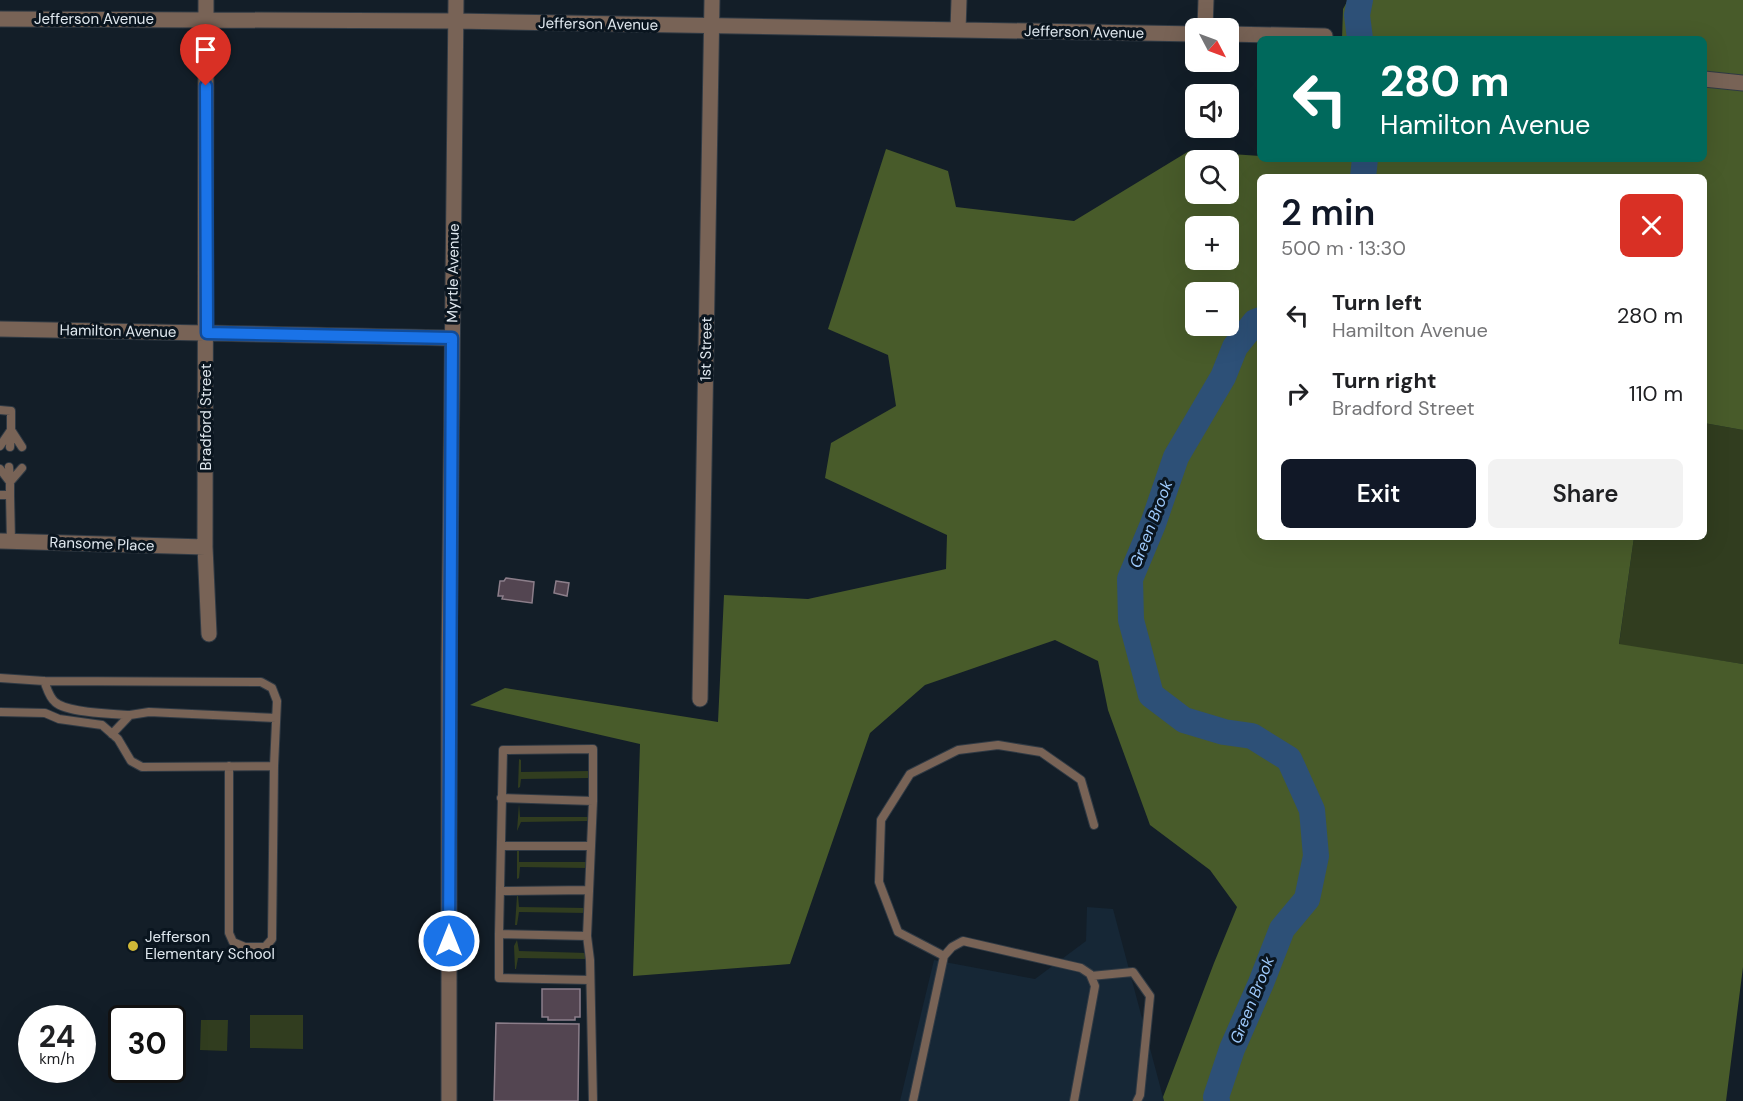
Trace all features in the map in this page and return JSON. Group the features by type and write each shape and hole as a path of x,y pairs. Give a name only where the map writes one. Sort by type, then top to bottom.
{"street":[{"name":"Bradford Street","path":"206,0 205,547 209,634"},
{"name":"Myrtle Avenue","path":"449,1101 449,667 456,0"},
{"name":"1st Street","path":"700,699 712,0"},
{"path":"958,30 959,0"},
{"path":"1205,18 1206,0"},
{"name":"Jefferson Avenue","path":"0,19 455,21 1185,34"},
{"path":"1239,34 1325,36"},
{"path":"1707,80 1743,83"},
{"name":"Hamilton Avenue","path":"0,329 452,338"},
{"name":"Ransome Place","path":"5,542 205,547"}],"lane":[{"path":"0,410 11,411 10,447"},
{"path":"0,446 11,430"},
{"path":"11,430 22,447"},
{"path":"5,468 10,482 5,542"},
{"path":"10,482 22,468"},
{"path":"0,495 10,495"},
{"path":"0,678 44,681 261,682 272,688 277,701 272,939 265,947 244,947 233,942 229,933 230,766"},
{"path":"44,681 54,701 62,707 73,710 130,715 149,712 276,718"},
{"path":"0,712 45,713 59,719 102,724 118,740 131,761 142,766 274,766"},
{"path":"112,734 130,715"},
{"path":"944,956 898,932 879,882 881,820 910,774 958,750 998,744 1041,752 1081,780 1094,825"},
{"path":"590,980 499,978 503,750 593,748 593,801 586,936 590,960 593,1101"},
{"path":"501,798 593,801"},
{"path":"501,846 591,846"},
{"path":"500,891 589,890"},
{"path":"499,934 586,936"},
{"path":"913,1101 944,956 952,947 963,941 1081,968 1090,974 1095,986 1074,1101"},
{"path":"1091,976 1133,972 1150,996 1140,1095 1137,1101"}],"shaded area":[{"path":"1087,907 1113,909 1164,1101 900,1101 934,960 1035,979 1086,941"}],"green space":[{"path":"1348,0 1743,0 1743,430 1707,424 1707,174 1257,174 1257,540 1634,540 1619,644 1743,664 1743,967 1726,1101 1164,1101 1163,1097 1237,907 1210,870 1150,825 1108,710 1098,661 1055,640 925,685 870,733 790,964 633,976 640,744 470,705 505,688 718,722 724,595 808,599 946,569 947,535 825,478 831,443 896,406 888,355 828,329 886,149 948,171 956,207 1074,221 1185,153 1185,204 1239,204 1239,155 1257,156 1257,162 1707,162 1707,36 1342,36 1343,9"},
{"path":"1707,424 1743,430 1743,664 1619,645 1634,540 1707,540"},
{"path":"519,759 521,760 521,772 589,771 589,778 521,779 518,788"},
{"path":"519,804 520,817 588,817 589,821 521,822 517,831"},
{"path":"517,850 519,850 519,862 588,862 587,868 520,867 517,879"},
{"path":"517,896 519,907 587,908 588,913 519,912 517,925 515,925"},
{"path":"517,940 519,951 587,953 587,959 518,958 515,969 514,946"},
{"path":"250,1015 303,1015 303,1049 250,1048"},
{"path":"201,1020 228,1020 227,1051 200,1050"}],"building":[{"path":"506,578 534,582 532,603 502,599 503,596 498,596 500,581"},
{"path":"556,581 569,583 567,596 554,593"},
{"path":"542,989 580,989 580,1017 575,1017 575,1020 548,1020 548,1017 542,1017"},
{"path":"496,1023 579,1024 578,1101 494,1101"}],"waterway":[{"name":"Green Brook","path":"1360,0 1357,15 1360,36"},
{"name":"Green Brook","path":"1363,174 1365,162"},
{"name":"Green Brook","path":"1217,1101 1216,1097 1232,1049 1282,929 1307,899 1316,856 1312,810 1289,759 1252,736 1224,732 1184,720 1151,695 1131,620 1130,579 1153,524 1176,457 1223,377 1235,347 1257,321"}],"place":[{"name":"Jefferson Elementary School","path":"133,946"}],"route":[{"path":"206,86 207,333 452,338 449,941"}]}
